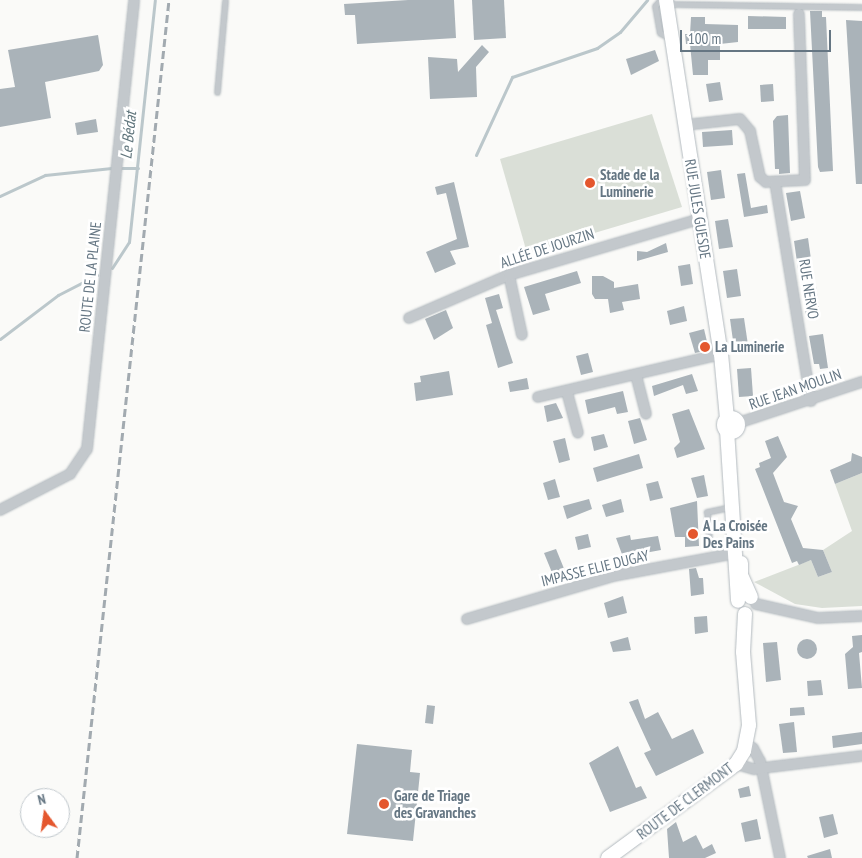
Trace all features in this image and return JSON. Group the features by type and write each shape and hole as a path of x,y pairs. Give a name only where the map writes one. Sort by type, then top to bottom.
{"main road":[{"name":"RUE JULES GUESDE","path":"671,1 672,38 732,424 730,507 732,550 738,601"},
{"name":"RUE JULES GUESDE","path":"671,1 694,124 729,353 741,575 754,600"},
{"path":"742,596 754,600 753,611 746,614 738,610 738,601 742,596"},
{"name":"ROUTE DE CLERMONT","path":"608,858 736,764 745,744 748,725 743,652 746,614"}],"street":[{"name":"ROUTE DE LA PLAINE","path":"0,510 70,474 86,448 134,0"},
{"path":"694,124 740,119 748,123 760,178 775,182 805,180 799,14"},
{"name":"RUE NERVO","path":"775,182 811,401"},
{"name":"ALLÉE DE JOURZIN","path":"409,318 509,275 699,219"},
{"path":"509,275 522,336"},
{"path":"538,396 568,392 721,354"},
{"path":"636,375 646,414"},
{"name":"RUE JEAN MOULIN","path":"732,424 811,401 862,382"},
{"path":"568,392 578,433"},
{"name":"IMPASSE ELIE DUGAY","path":"467,619 613,576 732,550"},
{"path":"754,600 818,618 862,616"},
{"path":"745,744 757,752 780,858"},
{"path":"736,764 761,769 862,756"}],"lane":[{"path":"217,92 225,0"},
{"path":"660,0 655,6 660,33 672,38"},
{"path":"671,1 862,7"},
{"path":"730,507 707,512 709,544 732,550"}],"shaded area":[{"name":"Stade de la Luminerie","path":"652,114 682,207 527,253 500,159"},
{"path":"862,473 862,606 822,608 795,604 754,582 811,560 818,577 832,572 823,550 852,531 835,484"}],"building":[{"path":"408,0 454,0 456,38 357,44 355,15 345,15 344,4"},
{"path":"472,0 504,0 506,38 474,40"},
{"path":"810,11 822,11 822,17 826,17 833,171 820,172 818,167"},
{"path":"748,16 786,17 786,29 748,29"},
{"path":"691,17 705,17 705,24 738,25 738,42 720,44 720,60 708,60 708,75 693,75 690,44 686,44 685,34 690,34"},
{"path":"846,20 862,21 862,184 856,184"},
{"path":"98,35 103,65 99,71 45,82 51,118 0,127 0,89 15,87 8,50"},
{"path":"482,45 489,52 476,67 477,97 430,99 428,57 457,59 458,72"},
{"path":"655,50 659,61 631,75 626,59"},
{"path":"720,82 723,100 709,102 706,84"},
{"path":"773,84 774,101 761,102 760,85"},
{"path":"788,115 790,173 779,174 779,169 775,169 773,121 777,116"},
{"path":"96,119 98,132 77,135 75,123"},
{"path":"732,130 733,145 703,147 702,132"},
{"path":"721,170 725,198 711,200 707,172"},
{"path":"745,173 751,208 767,205 768,213 744,217 737,174"},
{"path":"454,182 469,247 450,251 456,264 435,273 426,252 457,239 446,193 437,195 435,187"},
{"path":"800,191 805,218 791,221 786,193"},
{"path":"728,219 733,247 719,249 715,221"},
{"path":"808,238 812,266 798,269 794,241"},
{"path":"666,243 668,252 637,261 637,251 647,252"},
{"path":"690,264 693,284 681,286 678,266"},
{"path":"737,269 741,296 727,298 723,271"},
{"path":"577,271 581,283 545,294 550,310 533,315 524,287"},
{"path":"592,276 603,276 614,282 614,288 638,284 640,299 622,302 624,310 610,313 608,299 595,299 592,294"},
{"path":"816,286 820,314 806,316 802,289"},
{"path":"499,294 503,308 496,310 513,363 498,368 486,325 492,323 485,298"},
{"path":"684,306 687,321 670,325 667,311"},
{"path":"446,310 453,328 434,340 425,319"},
{"path":"744,318 748,345 734,348 730,319"},
{"path":"704,329 709,350 695,353 689,333"},
{"path":"823,334 828,368 820,369 819,364 814,364 809,336"},
{"path":"588,353 593,372 581,375 576,356"},
{"path":"751,368 753,396 739,397 737,369"},
{"path":"449,371 453,395 416,401 414,383 421,382 420,376"},
{"path":"692,374 698,391 686,394 683,385 654,396 652,386"},
{"path":"527,378 529,389 510,392 508,382"},
{"path":"623,391 628,412 617,414 615,407 588,414 585,400"},
{"path":"556,403 563,418 547,422 544,406"},
{"path":"689,409 705,449 677,458 674,448 680,442 672,414"},
{"path":"640,418 647,440 634,444 628,421"},
{"path":"604,434 608,447 594,451 591,437"},
{"path":"778,436 787,457 773,473 784,502 798,506 791,519 803,548 823,550 832,572 818,577 811,560 799,565 797,561 792,563 755,469 760,467 759,463 771,458 765,441"},
{"path":"565,438 570,460 559,463 553,441"},
{"path":"852,453 862,457 862,473 835,484 830,470 851,461"},
{"path":"639,454 643,468 597,482 593,468"},
{"path":"704,475 708,496 697,498 691,478"},
{"path":"555,479 560,497 548,500 543,483"},
{"path":"658,481 663,498 650,501 646,484"},
{"path":"589,499 592,509 567,519 563,506"},
{"path":"621,499 624,512 606,517 602,505"},
{"path":"697,501 699,546 685,547 685,537 675,537 670,508"},
{"path":"588,534 591,547 578,550 575,537"},
{"path":"630,535 631,540 658,536 661,550 623,557 616,538"},
{"path":"556,549 565,571 553,575 544,553"},
{"path":"696,568 699,578 703,578 704,594 691,596 689,569"},
{"path":"623,596 627,613 608,618 604,603"},
{"path":"707,616 708,632 695,634 694,617"},
{"path":"862,635 862,652 859,653 862,688 848,689 845,654 853,647 852,636"},
{"path":"628,637 631,650 613,652 610,642"},
{"path":"807,639 814,642 817,649 814,656 807,659 800,656 797,649 800,642"},
{"path":"777,642 781,680 766,682 763,643"},
{"path":"821,680 823,695 808,696 807,681"},
{"path":"638,699 645,719 658,712 672,739 693,729 704,753 656,776 644,753 651,750 629,702"},
{"path":"427,705 435,706 433,724 425,723"},
{"path":"804,707 805,715 790,716 790,708"},
{"path":"794,722 797,752 783,753 779,724"},
{"path":"862,732 862,744 833,748 832,736"},
{"name":"Gare de Triage des Gravanches","path":"357,744 412,750 410,772 420,773 413,841 347,834"},
{"path":"618,746 636,788 641,786 647,798 610,812 589,763"},
{"path":"749,786 751,796 740,798 738,789"},
{"path":"833,814 838,834 824,838 819,817"},
{"path":"757,819 761,839 745,842 741,823"},
{"path":"676,822 683,842 696,835 703,849 712,844 716,853 705,858 669,858 667,829"},
{"path":"830,849 832,858 808,858 807,856"}],"waterway":[{"name":"Le Bédat","path":"112,268 129,242 155,0"},
{"path":"476,155 512,77 597,48 620,32 647,0"},
{"path":"0,196 45,175 112,168"},
{"path":"122,168 138,168"},
{"name":"Le Bédat","path":"0,339 58,295 97,275"}],"railway":[{"path":"77,858 169,0"}],"place":[{"name":"Stade de la Luminerie","path":"590,183"},
{"name":"La Luminerie","path":"705,347"},
{"name":"A La Croisée Des Pains","path":"693,534"},
{"name":"Gare de Triage des Gravanches","path":"384,804"}]}
